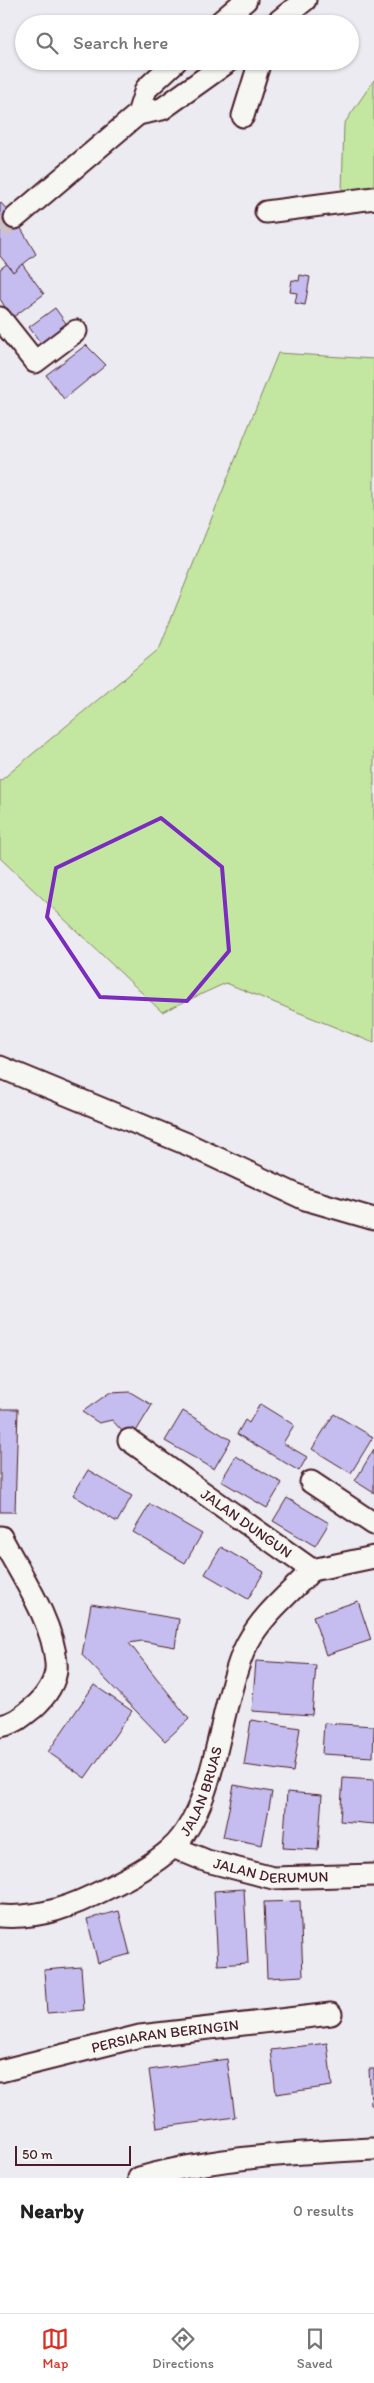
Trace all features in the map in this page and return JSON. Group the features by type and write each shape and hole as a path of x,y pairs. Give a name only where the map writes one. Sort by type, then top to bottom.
{"street":[{"path":"228,15 246,0"},
{"path":"138,114 146,89 166,70"},
{"path":"15,218 138,114 162,109 216,70"},
{"path":"243,116 257,70"},
{"path":"266,212 374,198"},
{"path":"0,318 35,362 76,331"},
{"path":"0,1067 187,1144 305,1199 374,1219"},
{"name":"JALAN DUNGUN","path":"129,1440 312,1570"},
{"path":"311,1482 374,1524"},
{"path":"0,1726 12,1725 37,1705 51,1688 57,1664 47,1624 1,1537"},
{"path":"312,1570 374,1557"},
{"name":"JALAN BRUAS","path":"0,1916 21,1918 54,1912 137,1873 173,1847 190,1823 203,1796 237,1669 247,1644 260,1624 312,1570"},
{"name":"JALAN DERUMUN","path":"173,1847 207,1861 273,1878 374,1876"},
{"name":"PERSIARAN BERINGIN","path":"0,2071 140,2036 332,2014"},
{"path":"139,2178 176,2168 310,2152 374,2149"}],"highlighted area":[{"path":"161,818 222,867 229,951 187,1001 100,997 47,917 56,868"}],"green space":[{"path":"374,80 374,190 342,191 344,124"},
{"path":"278,353 374,359 374,1043 226,983 162,1012 0,858 0,781 159,649"}],"building":[{"path":"0,202 15,218 36,254 13,272 0,256"},
{"path":"7,264 13,272 22,264 44,294 12,318 0,299 0,269"},
{"path":"300,275 310,277 305,305 295,303 297,293 290,292 292,280 299,281"},
{"path":"55,308 68,326 42,345 29,327"},
{"path":"86,345 106,365 64,399 46,375"},
{"path":"130,1392 152,1405 135,1433 123,1432 112,1420 99,1423 82,1412 109,1393"},
{"path":"260,1404 294,1425 283,1443 307,1457 299,1471 237,1434 245,1420 249,1423"},
{"path":"0,1409 18,1409 15,1512 0,1512"},
{"path":"183,1411 231,1440 214,1469 165,1441"},
{"path":"334,1414 373,1437 351,1473 312,1449"},
{"path":"374,1449 374,1493 355,1481"},
{"path":"236,1456 282,1483 267,1508 221,1481"},
{"path":"88,1470 132,1496 117,1522 73,1495"},
{"path":"287,1498 329,1523 315,1546 273,1521"},
{"path":"150,1504 202,1534 185,1563 133,1532"},
{"path":"221,1547 264,1572 248,1599 205,1574"},
{"path":"358,1601 371,1640 326,1655 313,1616"},
{"path":"91,1604 179,1619 175,1647 142,1641 129,1643 189,1719 165,1741 82,1655"},
{"path":"256,1661 316,1665 312,1715 252,1711"},
{"path":"94,1685 132,1711 85,1778 48,1752"},
{"path":"251,1720 300,1728 293,1772 244,1765"},
{"path":"324,1723 374,1726 373,1757 322,1754"},
{"path":"343,1778 374,1780 374,1824 340,1821"},
{"path":"234,1785 272,1792 262,1845 223,1837"},
{"path":"287,1792 322,1795 318,1850 283,1848"},
{"path":"244,1889 248,1963 218,1965 214,1891"},
{"path":"300,1901 303,1976 267,1978 264,1902"},
{"path":"119,1911 130,1954 98,1963 87,1919"},
{"path":"81,1967 84,2010 47,2013 44,1970"},
{"path":"327,2043 332,2086 276,2094 271,2050"},
{"path":"227,2059 235,2117 157,2128 149,2070"},
{"path":"369,2069 374,2069 374,2105 371,2105"}],"tunnel":[{"path":"0,230 15,218"}]}
